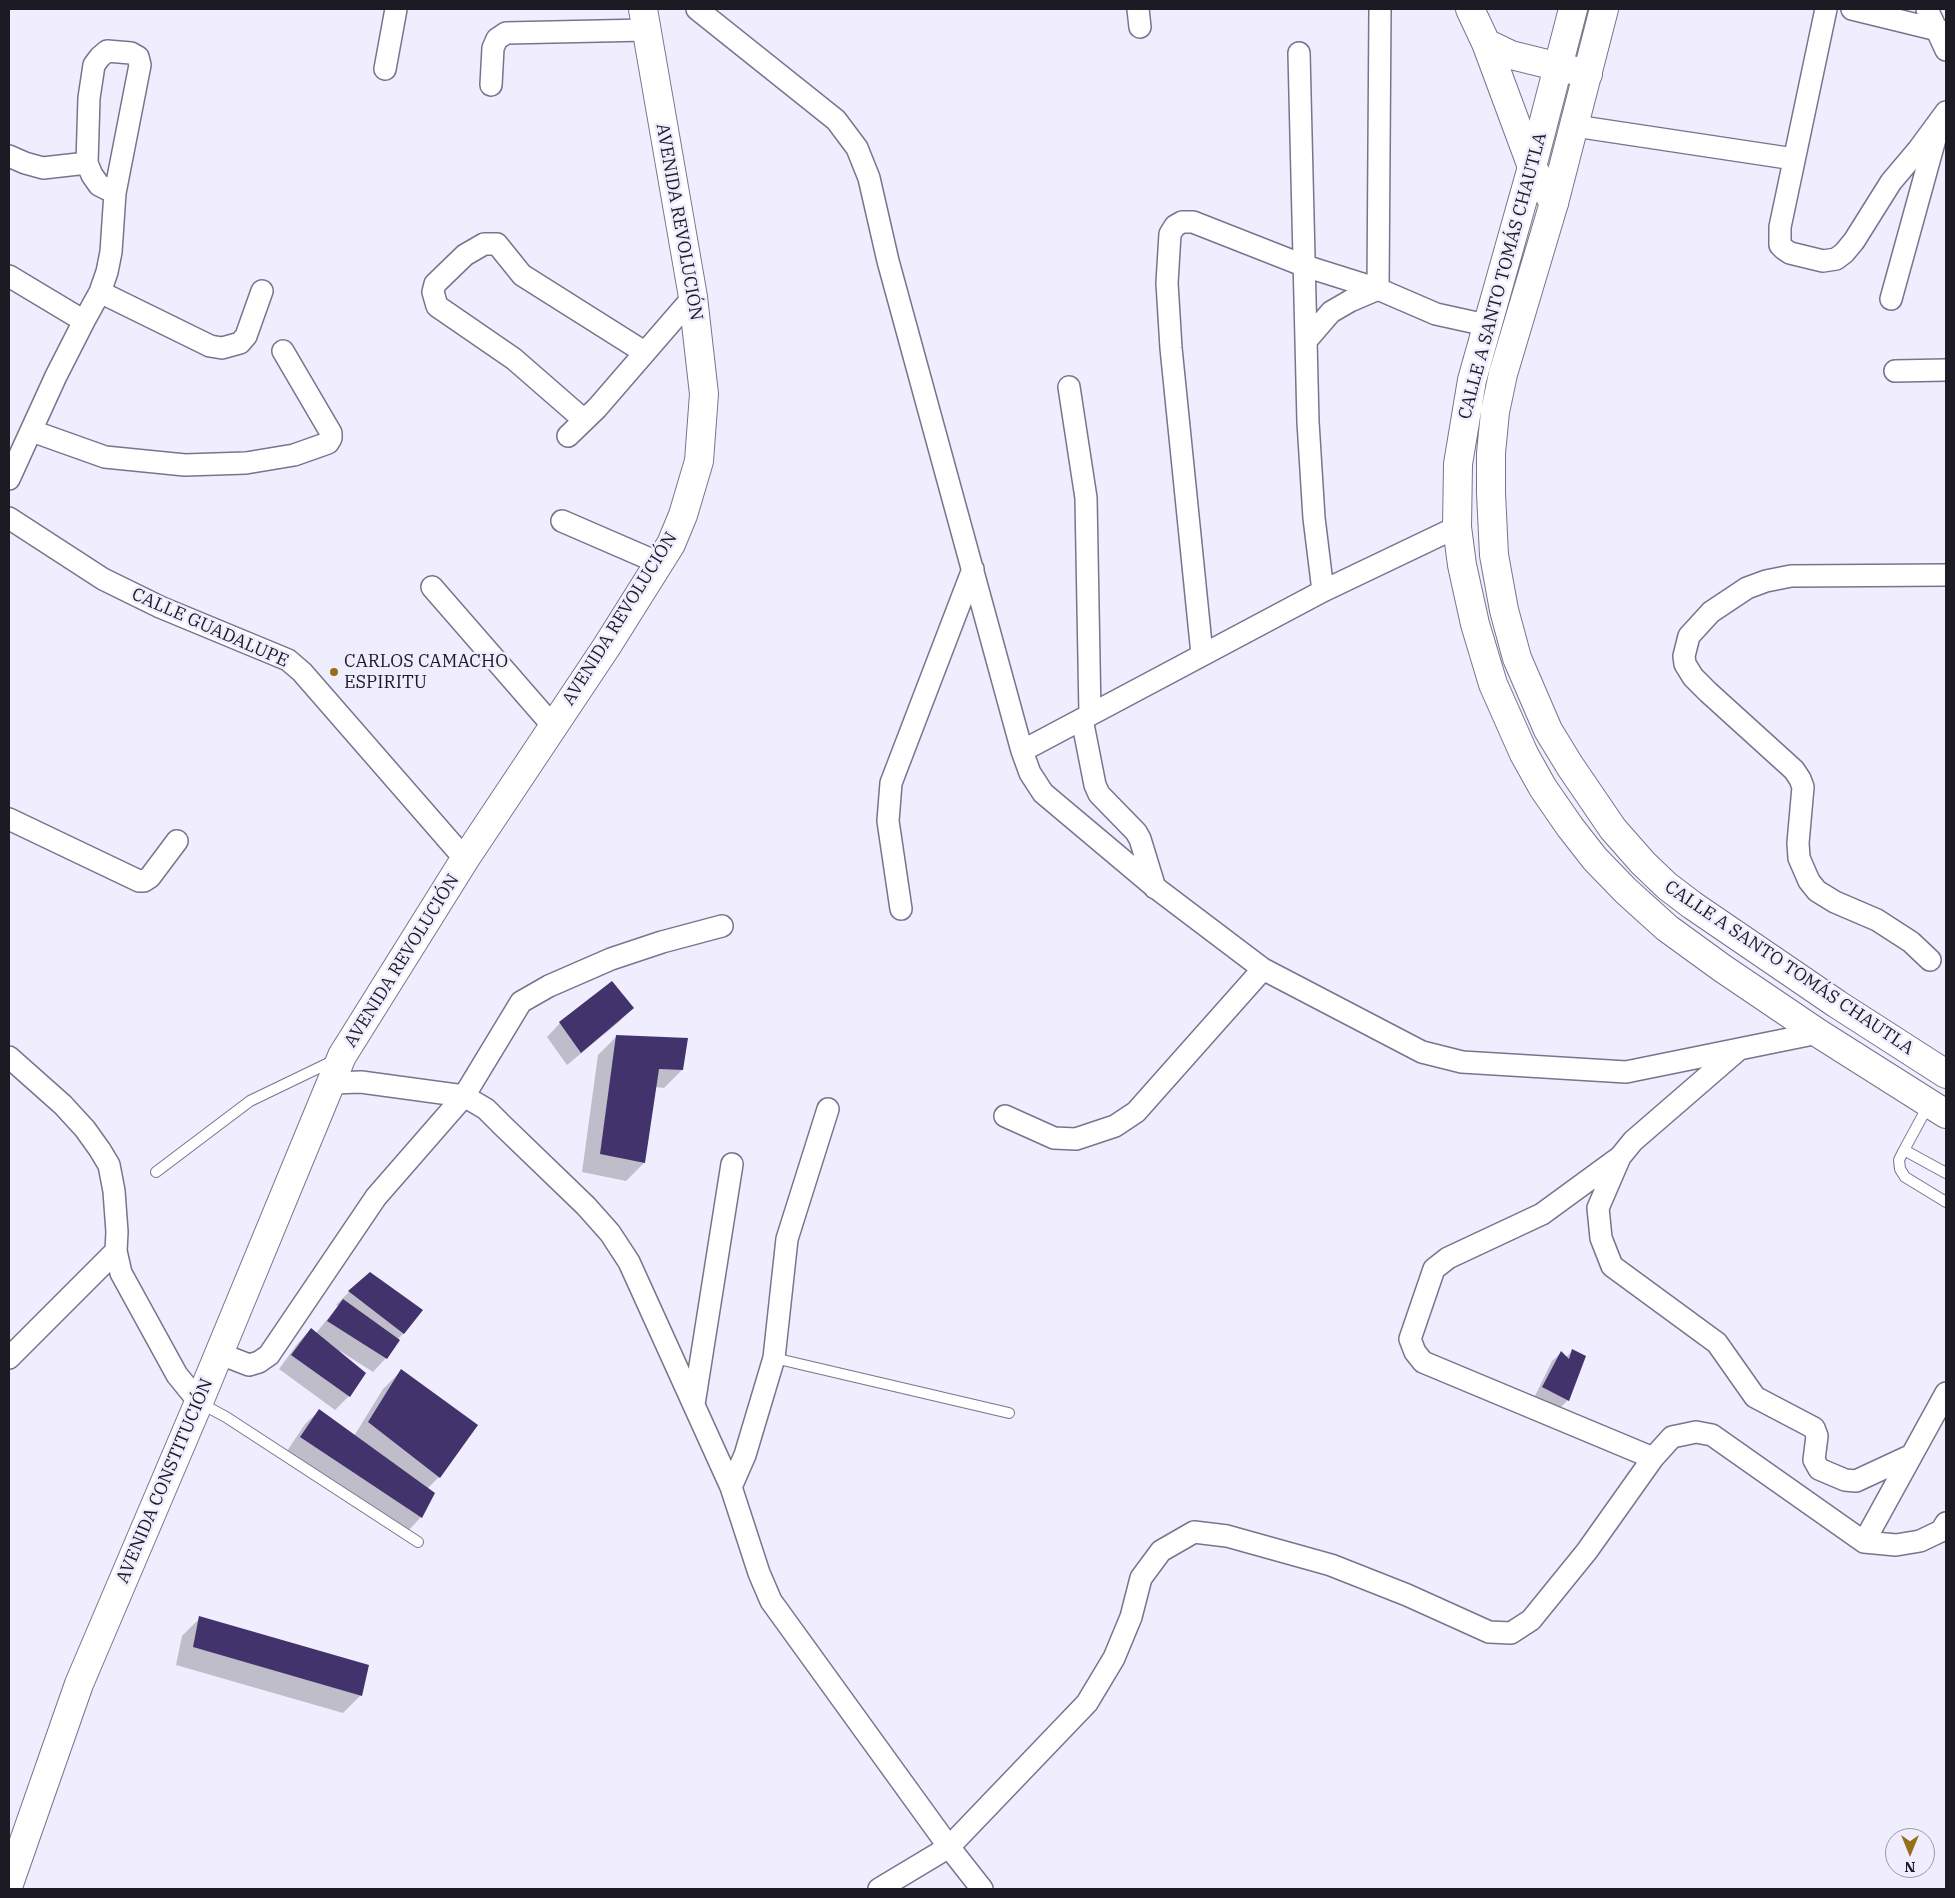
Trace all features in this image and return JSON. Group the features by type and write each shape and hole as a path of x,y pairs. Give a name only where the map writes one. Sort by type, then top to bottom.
{"main road":[{"path":"1470,9 1486,44 1532,167 1554,203"},
{"name":"CALLE A SANTO TOMÁS CHAUTLA","path":"1573,9 1532,167 1472,380 1458,464 1457,527 1468,595 1493,684 1524,754 1543,788 1570,827 1596,859 1620,884 1667,928 1818,1033 1938,1108"},
{"name":"CALLE A SANTO TOMÁS CHAUTLA","path":"1604,9 1575,126 1503,374 1495,412 1491,453 1494,555 1504,610 1517,658 1548,730 1594,803 1626,845 1667,886 1837,1004 1946,1074"},
{"name":"AVENIDA REVOLUCIÓN","path":"332,1083 342,1056 465,859 607,646 670,544 683,516 695,479 702,442 704,394 693,298 644,19"},
{"path":"1486,44 1511,55 1588,74"},
{"name":"AVENIDA CONSTITUCIÓN","path":"9,1884 79,1684 332,1083"}],"street":[{"path":"385,69 396,9"},
{"path":"697,9 836,120 857,148 869,178 888,261 1022,751 1030,773 1043,793 1156,888 1263,969 1422,1052 1462,1062 1626,1072 1818,1033"},
{"path":"1378,289 1380,9"},
{"path":"1826,9 1780,227 1780,245 1790,252 1823,261 1830,261 1844,252 1854,241 1891,182 1943,117"},
{"path":"1852,9 1942,31"},
{"path":"1927,9 1942,31 1946,50"},
{"path":"491,85 493,48 497,39 506,33 644,19"},
{"path":"9,479 56,376 100,292 108,272 114,193 140,65 138,57 131,53 108,51 100,56 94,64 89,98 87,163 92,175 100,185 114,193"},
{"path":"1299,53 1306,341 1314,518 1323,591"},
{"path":"1891,299 1943,117"},
{"path":"1575,126 1794,159"},
{"path":"9,156 43,168 87,163"},
{"path":"1202,654 1167,283 1170,234 1175,226 1182,222 1193,222 1305,266 1378,289 1436,314 1486,325"},
{"path":"584,420 514,359 437,306 433,292 435,284 465,255 484,244 497,244 522,275 644,352"},
{"path":"9,276 84,321"},
{"path":"1306,341 1331,312 1350,301 1378,289"},
{"path":"100,292 210,346 222,348 240,343 246,336 262,291"},
{"path":"568,436 597,408 693,298"},
{"path":"32,431 105,457 185,465 246,463 294,455 328,443 330,433 283,351"},
{"path":"1895,370 1946,370"},
{"path":"1069,387 1086,498 1086,717 1095,785 1099,794 1136,832 1156,888"},
{"name":"CALLE GUADALUPE","path":"9,518 103,579 160,606 288,660 302,672 465,859"},
{"path":"562,521 659,562"},
{"path":"1022,751 1323,591 1457,527"},
{"path":"901,909 888,821 891,783 973,569"},
{"path":"1930,960 1911,942 1878,920 1835,902 1817,891 1808,881 1799,858 1798,843 1804,787 1800,779 1794,770 1693,677 1685,664 1684,656 1689,636 1711,612 1747,588 1766,581 1791,576 1946,575"},
{"path":"432,587 553,726"},
{"path":"9,819 139,881 144,881 150,876 177,841"},
{"path":"218,1352 249,1365 259,1362 269,1355 376,1197 464,1096 521,1002 536,992 620,956 662,942 722,926"},
{"path":"1005,1116 1054,1138 1076,1139 1115,1126 1136,1112 1263,969"},
{"path":"1653,1458 1423,1362 1414,1352 1410,1339 1434,1269 1448,1258 1542,1214 1620,1156 1633,1141 1738,1050"},
{"path":"9,1058 63,1105 85,1129 109,1165 117,1213 116,1251 121,1273 177,1376 199,1402"},
{"path":"332,1083 361,1082 464,1096 498,1120 586,1206 610,1233 629,1262 731,1487 759,1573 771,1601 949,1847 982,1889"},
{"path":"731,1487 744,1455 774,1358 787,1239 828,1109"},
{"path":"1620,1156 1598,1208 1601,1238 1612,1266 1717,1343 1755,1397 1814,1428 1817,1436 1814,1460 1819,1469 1845,1480 1856,1481 1912,1455"},
{"path":"694,1404 732,1164"},
{"path":"9,1358 116,1251"},
{"path":"1864,1542 1946,1393"},
{"path":"879,1889 949,1847 1087,1703 1114,1658 1131,1617 1141,1578 1161,1551 1194,1532 1228,1536 1332,1565 1407,1595 1489,1632 1511,1633 1531,1620 1587,1551 1653,1458 1672,1437 1696,1432 1712,1435 1864,1542 1896,1546 1920,1542 1945,1530"}],"lane":[{"path":"156,1172 250,1101 342,1056"},
{"path":"1938,1108 1904,1150 1899,1160 1900,1169 1905,1177 1946,1202"},
{"path":"1904,1150 1946,1173"},
{"path":"774,1358 1008,1413"},
{"path":"199,1402 226,1417 418,1542"}],"building":[{"path":"612,981 634,1008 581,1053 559,1022"},
{"path":"616,1035 688,1038 683,1070 659,1069 645,1163 600,1154"},
{"path":"370,1272 423,1310 404,1334 348,1291"},
{"path":"343,1299 400,1340 387,1359 327,1321"},
{"path":"311,1328 366,1373 350,1397 291,1355"},
{"path":"1572,1349 1586,1356 1569,1401 1542,1387 1561,1351 1569,1359"},
{"path":"401,1369 478,1425 440,1478 368,1422"},
{"path":"319,1409 435,1493 422,1518 300,1437"},
{"path":"199,1616 369,1665 362,1696 193,1647"}],"place":[{"name":"CARLOS CAMACHO ESPIRITU","path":"334,672"}]}
